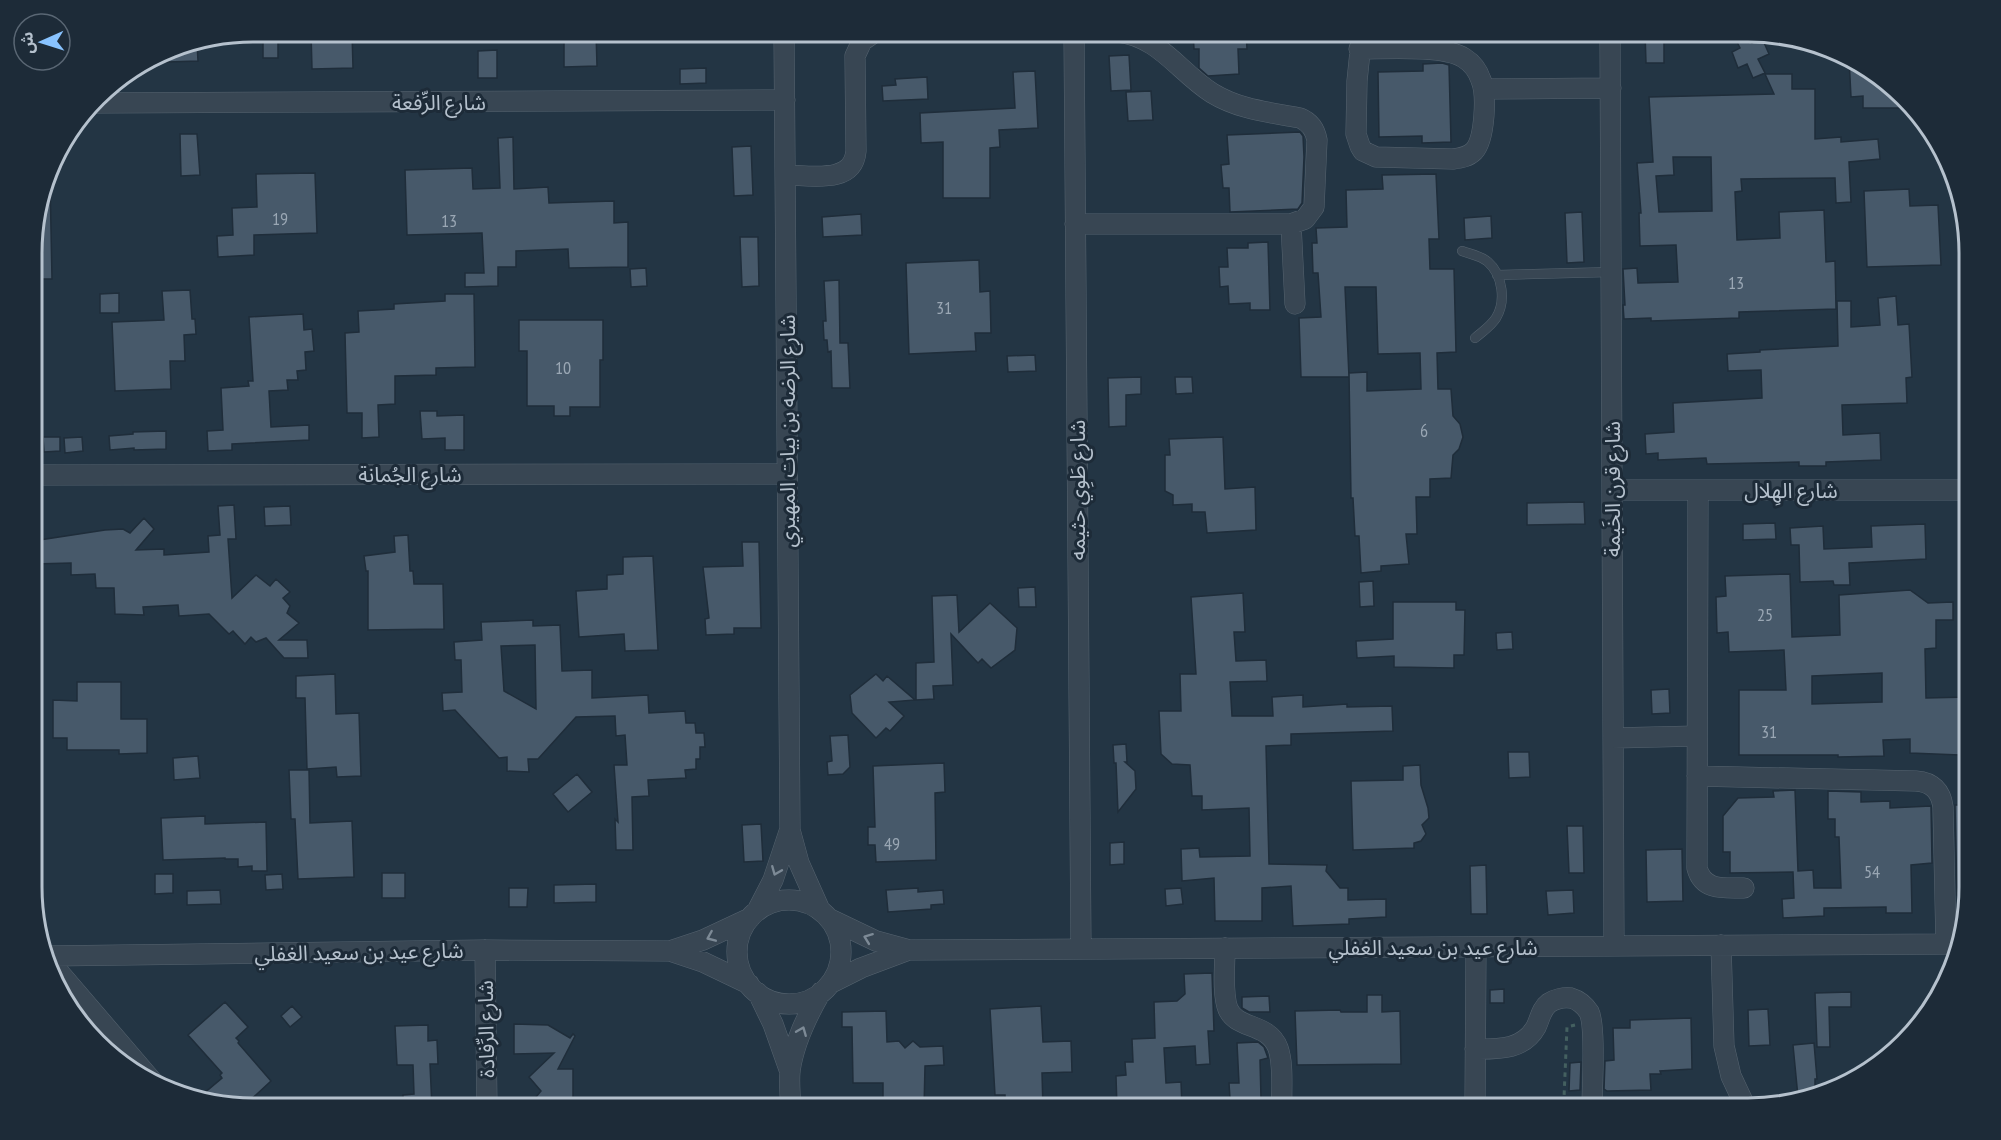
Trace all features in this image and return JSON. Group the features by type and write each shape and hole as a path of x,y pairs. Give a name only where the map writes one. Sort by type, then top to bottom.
{"street":[{"name":"شارع الرضه بن بيات المهيري","path":"784,42 790,830 805,879 825,915"},
{"path":"785,175 835,175 846,171 854,162 856,151 855,56 862,42"},
{"name":"شارع طَوِي حثيمه","path":"1074,42 1081,949"},
{"path":"1075,225 1291,224 1305,219 1314,207 1317,140 1312,126 1300,118 1255,111 1227,101 1194,80 1149,42"},
{"path":"1361,42 1356,81 1356,134 1360,146 1369,155 1453,159 1470,154 1475,150 1482,137 1484,89 1477,72 1465,58 1439,50 1377,42"},
{"name":"شارع قرن الخَيمة","path":"1611,42 1614,946"},
{"path":"1484,89 1611,88"},
{"name":"شارع الرِّفعة","path":"105,103 785,100"},
{"path":"1291,224 1295,304"},
{"name":"شارع الجُمانة","path":"42,475 787,474"},
{"name":"شارع الهِلال","path":"1612,490 1959,490"},
{"path":"1698,490 1696,862 1698,874 1712,886 1744,888"},
{"path":"1613,738 1697,736"},
{"path":"1697,776 1916,781 1929,784 1940,794 1943,807 1951,944"},
{"name":"شارع الرضه بن بيات المهيري","path":"753,915 773,880 790,830"},
{"path":"790,1072 776,1032 754,989 742,974 738,951 739,939 753,915 769,904 788,900 808,904 825,915 837,931 841,958 837,971 801,1031 790,1072 791,1098"},
{"name":"شارع عيد بن سعيد الغفلي","path":"670,951 711,937 753,915"},
{"name":"شارع عيد بن سعيد الغفلي","path":"825,915 868,938 909,950 1951,944"},
{"path":"1721,945 1724,1046 1731,1076 1741,1098"},
{"path":"1475,1098 1476,947"},
{"path":"1225,948 1227,1008 1235,1018 1260,1028 1274,1040 1280,1057 1282,1098"},
{"name":"شارع عيد بن سعيد الغفلي","path":"53,956 484,950 670,951 711,965 754,989"},
{"name":"شارع الرِّفادة","path":"484,950 487,1098"},
{"name":"شارع عيد بن سعيد الغفلي","path":"826,988 869,965 909,950"},
{"path":"65,982 100,1031 121,1051"},
{"path":"754,989 770,1000 783,1004 810,999 826,988"},
{"path":"1475,1049 1502,1049 1518,1044 1532,1033 1544,1009 1556,999 1572,998 1585,1007 1592,1022 1592,1098"}],"lane":[{"path":"1462,251 1488,262 1497,275 1502,303 1496,318 1475,338"},
{"path":"1497,275 1612,272"}],"path":[{"path":"1564,1098 1567,1027 1592,1022"}],"building":[{"path":"263,42 278,42 278,58 263,58"},
{"path":"311,42 352,42 353,68 312,69"},
{"path":"564,42 596,42 597,66 564,67"},
{"path":"1194,42 1247,42 1247,49 1238,49 1239,74 1208,76 1199,68 1199,49 1194,49"},
{"path":"1645,42 1664,42 1664,63 1646,63"},
{"path":"1737,42 1764,42 1769,54 1758,59 1765,73 1753,78 1747,64 1738,68 1732,52 1740,48"},
{"path":"197,49 198,61 167,62 172,58"},
{"path":"497,50 497,78 478,78 478,51"},
{"path":"1129,55 1131,90 1111,91 1109,56"},
{"path":"1423,64 1449,65 1451,142 1422,143 1422,136 1379,137 1378,72 1423,71"},
{"path":"706,68 706,83 680,84 680,69"},
{"path":"1850,68 1887,94 1901,108 1863,108 1863,96 1851,97"},
{"path":"1035,71 1038,128 999,130 1000,147 990,148 990,198 943,198 943,142 921,143 920,113 1015,108 1013,72"},
{"path":"1765,74 1792,74 1792,89 1815,89 1815,139 1841,137 1841,142 1878,139 1880,159 1849,162 1851,202 1836,203 1835,178 1741,179 1742,191 1735,192 1737,240 1780,238 1779,212 1824,210 1826,262 1835,261 1836,309 1739,312 1739,318 1651,321 1651,318 1624,319 1623,269 1637,268 1638,283 1678,282 1676,245 1640,246 1639,213 1641,213 1637,163 1653,162 1649,97 1774,94","holes":["1673,157 1711,157 1712,211 1659,212 1656,176 1674,175"]},
{"path":"927,77 928,99 883,101 882,86 896,85 895,79"},
{"path":"1151,91 1153,120 1128,121 1126,92"},
{"path":"1300,132 1303,136 1304,157 1302,203 1298,209 1230,212 1229,188 1223,188 1221,165 1229,164 1227,135"},
{"path":"180,134 197,134 200,175 181,176"},
{"path":"513,137 514,189 548,187 549,203 614,201 614,223 628,222 628,267 569,268 568,249 516,251 516,267 498,267 498,286 465,287 465,273 484,273 482,233 407,235 405,170 472,168 473,189 500,188 498,138"},
{"path":"751,146 753,195 734,196 732,147"},
{"path":"315,173 317,233 254,235 254,255 218,257 217,236 233,235 232,208 257,207 256,174"},
{"path":"1436,174 1439,239 1429,239 1430,269 1454,269 1456,352 1437,353 1438,389 1451,389 1453,416 1460,424 1463,437 1459,449 1453,455 1451,478 1430,479 1430,497 1416,497 1417,534 1406,534 1409,564 1381,566 1381,571 1361,573 1359,536 1355,536 1353,498 1351,498 1349,373 1367,372 1367,391 1421,389 1420,353 1378,354 1376,287 1345,287 1349,377 1301,377 1299,318 1321,317 1318,273 1313,273 1312,243 1317,243 1316,228 1347,227 1346,190 1383,189 1382,175"},
{"path":"1909,189 1910,206 1938,205 1941,265 1867,267 1864,191"},
{"path":"50,194 52,279 42,279 42,239"},
{"path":"1582,212 1584,262 1567,263 1565,213"},
{"path":"861,214 862,235 823,237 822,217"},
{"path":"1491,216 1492,238 1465,240 1464,218"},
{"path":"740,237 758,237 759,286 742,287"},
{"path":"1268,242 1270,310 1250,310 1250,303 1229,304 1228,286 1220,287 1219,267 1228,267 1227,248 1248,248 1248,243"},
{"path":"979,260 980,292 990,291 991,333 975,333 976,351 909,354 906,263"},
{"path":"646,268 647,286 631,287 630,269"},
{"path":"839,280 840,343 848,343 850,388 832,388 831,351 828,352 827,340 824,340 823,321 826,321 824,281"},
{"path":"190,290 192,319 195,319 196,334 184,335 185,361 170,361 171,389 115,391 112,322 164,320 162,291"},
{"path":"119,293 119,313 100,313 100,294"},
{"path":"445,294 474,294 475,367 436,368 436,375 395,376 395,404 378,405 379,437 362,438 362,413 347,413 345,333 359,332 358,311 394,309 394,304 445,301"},
{"path":"1896,296 1898,325 1909,324 1912,377 1906,378 1907,403 1842,405 1843,435 1880,433 1881,460 1826,462 1826,466 1799,466 1799,462 1707,464 1706,458 1658,460 1658,453 1646,454 1645,434 1674,432 1673,403 1762,398 1761,370 1728,371 1727,354 1838,346 1837,301 1851,301 1851,327 1880,325 1878,298"},
{"path":"303,314 304,330 312,329 314,351 305,352 306,370 297,371 298,380 287,380 288,390 269,391 271,427 309,425 309,440 232,444 232,450 208,451 207,431 223,430 221,388 249,386 248,381 253,381 249,317"},
{"path":"519,320 603,320 600,407 570,407 570,416 554,416 554,406 527,406 527,351 519,351"},
{"path":"1035,355 1036,371 1008,372 1007,356"},
{"path":"1141,377 1141,394 1126,395 1126,426 1109,427 1108,378"},
{"path":"1175,377 1192,377 1193,393 1176,394"},
{"path":"420,411 437,411 437,416 464,415 464,450 445,450 445,438 422,439"},
{"path":"166,431 166,449 110,450 109,436 133,434 133,432"},
{"path":"43,437 60,437 60,451 44,452"},
{"path":"82,437 83,451 65,453 64,438"},
{"path":"1223,437 1225,489 1255,487 1256,530 1207,533 1205,512 1192,512 1192,504 1173,505 1173,495 1165,491 1165,455 1170,455 1169,439"},
{"path":"1584,502 1585,524 1527,525 1527,503"},
{"path":"234,505 236,539 228,539 232,598 256,575 270,586 276,579 290,592 283,598 290,606 287,613 299,623 279,640 307,640 308,658 284,658 266,638 256,642 251,637 245,644 233,631 229,634 209,614 179,616 178,605 143,607 144,615 115,614 114,588 96,588 95,574 71,575 71,563 42,564 42,540 105,530 123,529 130,533 144,518 154,529 136,550 164,549 164,555 209,552 208,536 220,535 218,506"},
{"path":"290,506 291,525 265,526 264,507"},
{"path":"1775,523 1776,539 1743,540 1743,524"},
{"path":"1925,524 1926,559 1849,563 1850,585 1834,585 1833,581 1800,582 1799,545 1791,545 1790,528 1823,526 1824,549 1872,547 1871,526"},
{"path":"408,535 410,571 413,571 414,584 443,584 444,629 368,630 368,571 366,571 364,556 395,552 394,536"},
{"path":"742,542 759,542 761,628 734,628 734,634 706,635 705,619 709,618 703,567 743,566"},
{"path":"653,556 658,650 625,651 624,634 579,637 576,591 607,589 607,575 623,574 623,557"},
{"path":"1790,574 1792,637 1840,635 1839,595 1910,590 1928,603 1953,602 1953,620 1936,620 1936,648 1925,649 1926,698 1959,697 1959,755 1910,753 1910,739 1883,740 1884,756 1739,755 1739,690 1786,690 1784,650 1729,652 1728,632 1717,633 1716,597 1726,596 1725,576","holes":["1882,673 1882,702 1812,704 1812,676"]},
{"path":"1373,581 1374,606 1360,607 1359,582"},
{"path":"1035,587 1036,607 1019,607 1018,588"},
{"path":"1243,593 1245,632 1234,632 1236,661 1266,660 1267,681 1230,682 1232,716 1273,716 1272,697 1303,695 1303,707 1347,704 1347,707 1392,706 1393,731 1291,734 1291,745 1266,746 1269,864 1327,865 1326,871 1340,888 1348,888 1348,900 1386,899 1386,917 1349,919 1349,924 1293,926 1291,886 1262,888 1262,921 1215,921 1214,878 1182,881 1181,849 1199,848 1200,857 1250,856 1249,808 1202,810 1202,796 1192,796 1190,765 1172,764 1161,754 1159,711 1181,711 1180,674 1196,674 1191,597"},
{"path":"957,595 959,632 990,603 1017,628 1015,650 991,668 982,659 978,663 951,634 953,685 933,686 934,699 916,700 916,663 934,662 932,596"},
{"path":"1393,602 1456,602 1456,610 1465,610 1464,655 1454,655 1454,668 1394,667 1394,656 1357,658 1356,641 1393,639"},
{"path":"533,620 533,626 560,625 562,671 592,670 592,698 648,695 649,713 685,711 686,723 695,723 696,733 704,733 705,747 700,747 700,759 696,759 696,769 685,770 686,778 648,780 649,796 632,797 633,850 616,850 615,819 618,822 614,765 627,765 625,735 616,736 615,716 576,717 538,759 528,759 529,772 507,771 507,757 499,758 455,710 443,711 442,693 462,692 461,660 455,660 454,642 482,640 481,622","holes":["535,645 536,709 504,691 501,646"]},
{"path":"1512,632 1513,649 1497,650 1496,633"},
{"path":"335,674 336,714 359,713 361,776 337,777 336,767 307,769 305,698 296,698 296,676"},
{"path":"876,674 883,681 887,676 915,700 889,702 904,716 890,731 886,728 876,738 852,713 850,695"},
{"path":"77,682 121,682 121,719 147,719 147,753 119,754 119,750 67,750 67,738 53,738 53,700 77,701"},
{"path":"1669,689 1670,713 1652,714 1651,690"},
{"path":"848,735 850,767 843,774 828,775 827,762 832,761 830,736"},
{"path":"1126,744 1127,762 1125,762 1135,771 1136,789 1118,812 1113,745"},
{"path":"1508,752 1529,752 1530,777 1509,778"},
{"path":"198,756 200,778 174,780 173,758"},
{"path":"944,763 945,792 935,793 936,860 876,862 875,845 868,845 868,827 875,827 873,766"},
{"path":"1420,765 1421,785 1429,818 1422,825 1426,834 1421,841 1414,843 1414,848 1353,850 1351,781 1403,780 1403,766"},
{"path":"289,770 309,770 310,823 352,821 354,877 298,879 295,819 291,819"},
{"path":"577,774 592,792 568,812 553,794"},
{"path":"1795,790 1798,871 1813,870 1814,888 1841,888 1839,837 1835,837 1835,819 1828,819 1828,791 1861,792 1861,802 1890,801 1890,808 1931,806 1932,863 1911,865 1912,913 1886,913 1886,907 1824,908 1824,916 1783,918 1782,899 1794,898 1793,872 1730,873 1730,852 1723,852 1723,816 1738,798 1774,797 1773,791"},
{"path":"1955,805 1959,805 1959,895 1957,895"},
{"path":"205,816 205,824 266,822 267,871 252,871 252,866 238,867 238,859 163,860 161,818"},
{"path":"761,824 763,861 744,862 742,825"},
{"path":"1567,826 1583,826 1584,873 1569,873"},
{"path":"1124,842 1124,864 1110,865 1110,843"},
{"path":"1682,849 1683,901 1647,902 1646,850"},
{"path":"1486,865 1487,914 1471,914 1470,866"},
{"path":"382,873 405,873 405,898 382,898"},
{"path":"155,874 173,874 173,893 155,894"},
{"path":"282,874 283,889 266,890 265,875"},
{"path":"596,884 596,902 554,903 554,885"},
{"path":"509,888 528,888 527,907 509,907"},
{"path":"918,888 918,892 943,890 944,904 931,905 931,909 888,912 886,890"},
{"path":"1181,888 1183,904 1166,906 1165,889"},
{"path":"220,890 221,904 187,905 187,891"},
{"path":"1573,890 1574,913 1548,915 1546,891"},
{"path":"1212,973 1214,1031 1208,1031 1210,1064 1196,1065 1195,1046 1164,1048 1166,1083 1181,1082 1182,1098 1117,1098 1116,1076 1126,1075 1125,1062 1133,1062 1132,1039 1155,1038 1154,1002 1177,1001 1185,994 1184,974"},
{"path":"1504,989 1504,1003 1490,1003 1490,990"},
{"path":"1851,992 1851,1007 1829,1007 1830,1047 1817,1047 1815,993"},
{"path":"1367,995 1382,995 1382,1012 1400,1011 1401,1064 1297,1065 1295,1011 1367,1012"},
{"path":"1269,996 1270,1012 1249,1012 1242,1008 1242,997"},
{"path":"225,1002 248,1027 236,1038 238,1043 271,1081 253,1098 205,1092 222,1078 220,1075 222,1073 188,1035"},
{"path":"292,1006 302,1017 290,1027 281,1016"},
{"path":"1041,1006 1043,1042 1071,1041 1072,1072 1042,1073 1043,1098 1005,1098 1005,1095 995,1095 990,1009"},
{"path":"1768,1009 1770,1045 1749,1046 1748,1010"},
{"path":"886,1011 887,1042 899,1041 905,1048 913,1041 920,1047 943,1046 944,1065 925,1066 924,1098 883,1098 883,1083 853,1083 852,1027 842,1027 842,1012"},
{"path":"1691,1018 1692,1069 1650,1074 1651,1090 1607,1091 1604,1089 1605,1061 1614,1060 1613,1028 1630,1028 1630,1020"},
{"path":"514,1024 548,1025 570,1038 573,1034 575,1036 558,1069 573,1069 573,1098 535,1098 541,1091 529,1077 554,1053 514,1054"},
{"path":"428,1025 428,1041 437,1040 438,1064 430,1064 432,1098 403,1098 403,1095 414,1094 413,1065 397,1065 395,1026"},
{"path":"1258,1042 1264,1047 1268,1058 1260,1060 1261,1098 1230,1098 1229,1083 1239,1083 1237,1043"},
{"path":"1814,1043 1817,1079 1815,1079 1815,1087 1798,1092 1793,1045"},
{"path":"1581,1062 1580,1090 1569,1091 1570,1063"}]}
